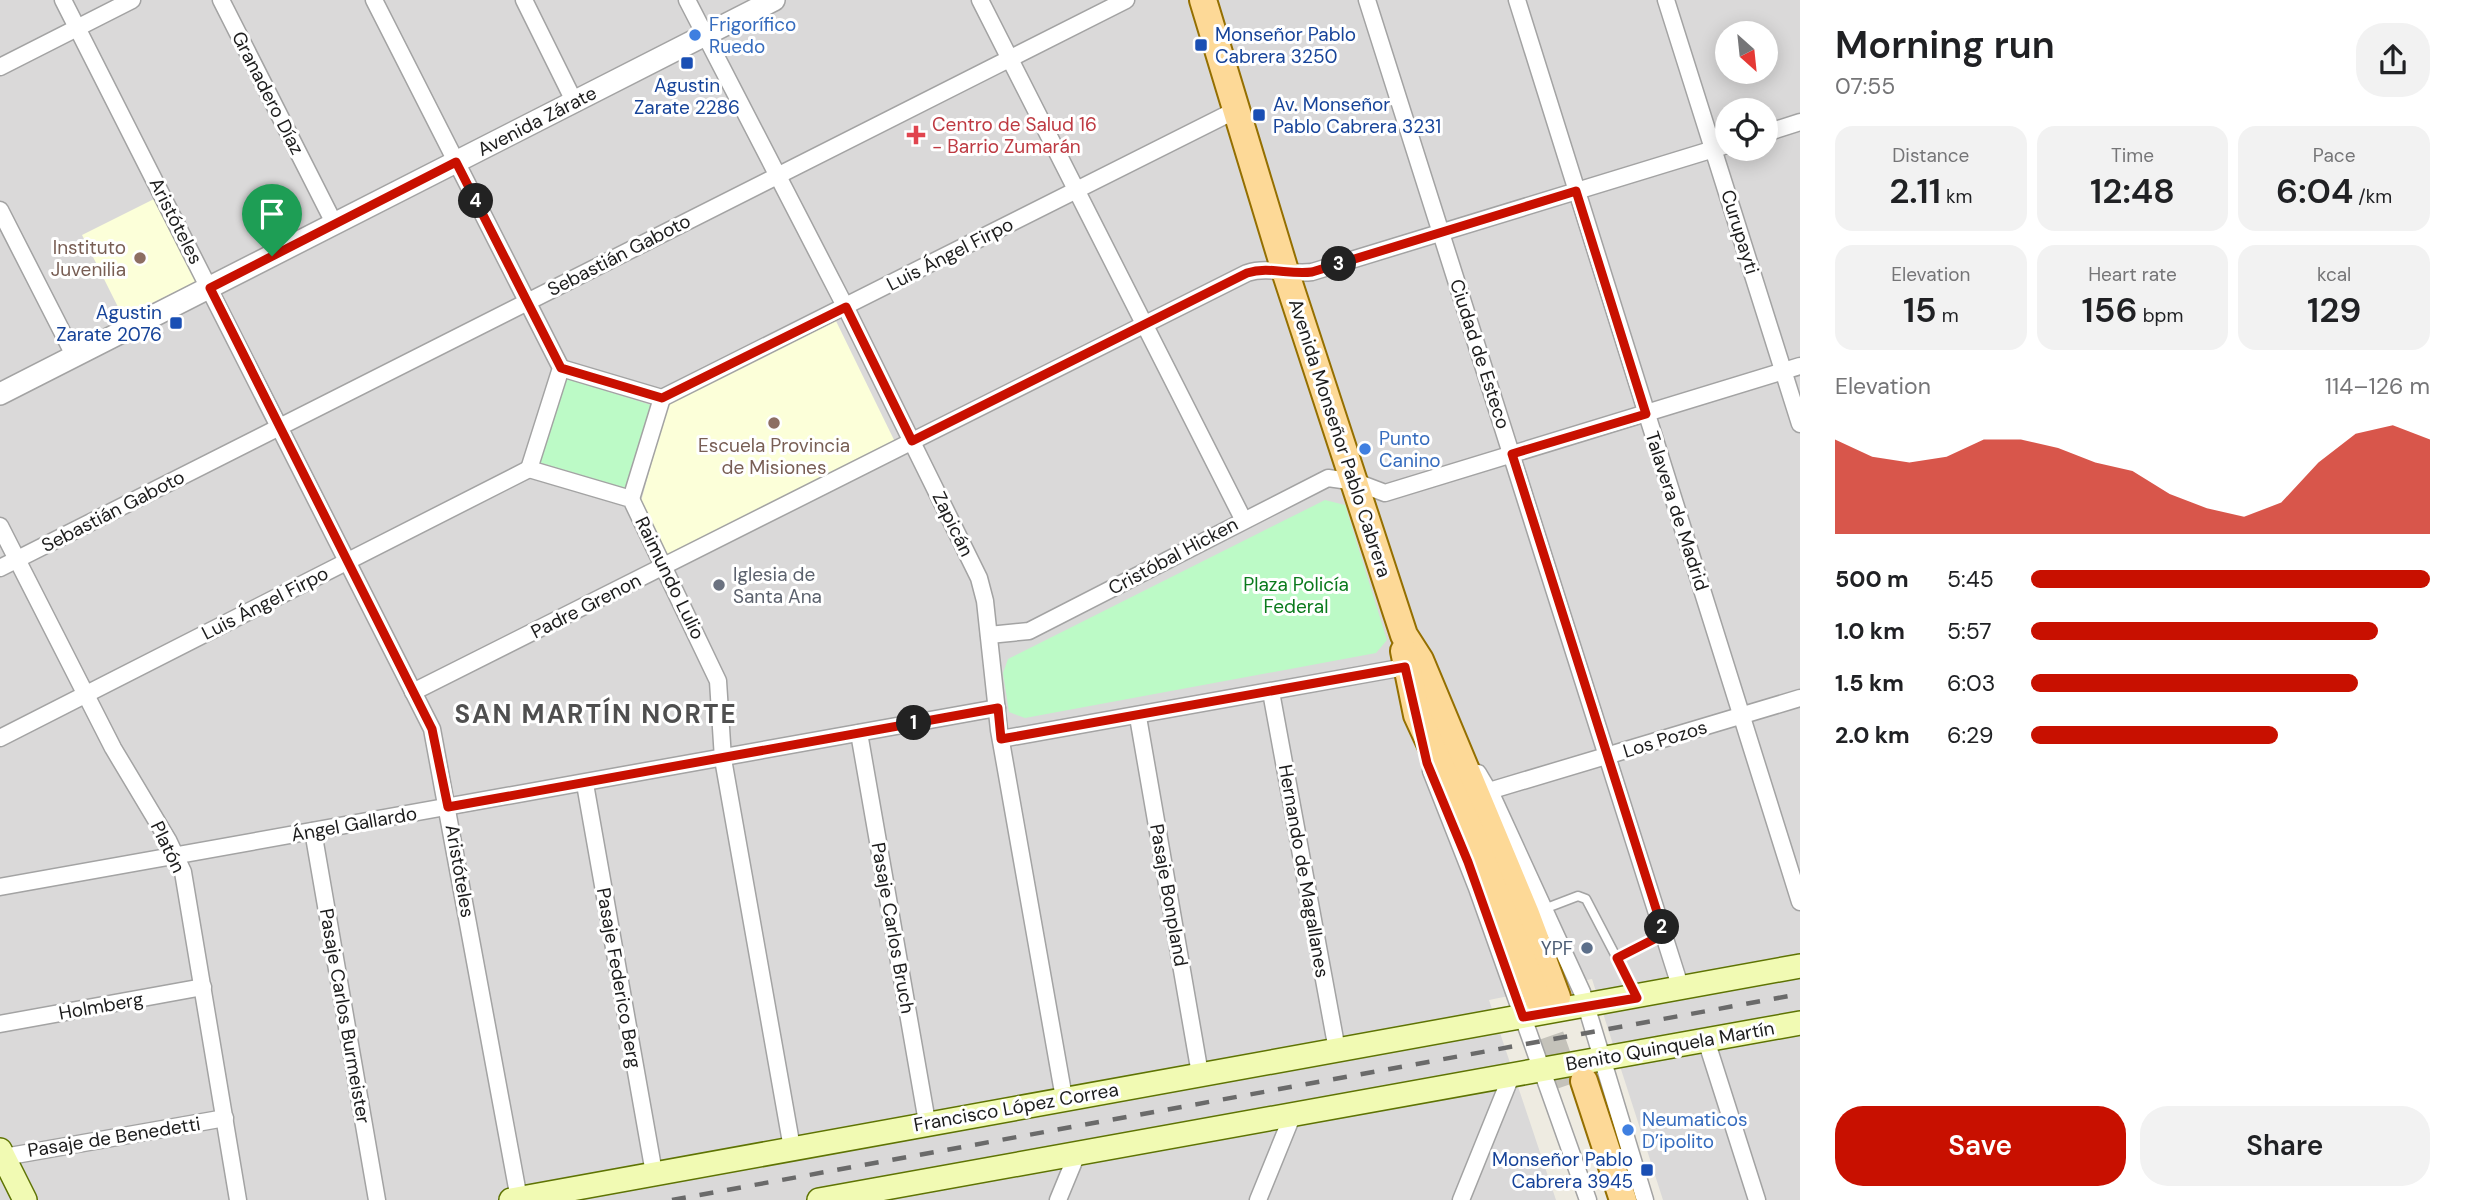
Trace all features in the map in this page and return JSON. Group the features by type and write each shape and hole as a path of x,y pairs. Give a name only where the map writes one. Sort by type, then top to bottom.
{"main road":[{"name":"Avenida Monseñor Pablo Cabrera","path":"1203,0 1286,274 1404,635 1420,660 1522,904 1539,1004"},
{"name":"Avenida Monseñor Pablo Cabrera","path":"1404,635 1405,667 1417,715 1471,830 1539,1004"},
{"name":"Francisco López Correa","path":"515,1199 927,1122 1337,1050 1539,1004 1586,1006 1800,966"},
{"name":"Benito Quinquela Martín","path":"1540,1069 1800,1023"},
{"path":"819,1200 853,1197 1540,1069"},
{"path":"1605,1200 1576,1083 1623,1200"},
{"path":"2,1154 25,1200"}],"street":[{"name":"Aristóteles","path":"63,0 432,729 448,807 515,1199"},
{"path":"0,67 132,0"},
{"name":"Granadero Díaz","path":"221,0 334,223"},
{"path":"374,0 561,368 529,469"},
{"path":"524,0 574,101"},
{"name":"Zapicán","path":"687,0 846,307 979,578 989,635 1001,739 1064,1098"},
{"name":"Avenida Zárate","path":"0,394 774,0"},
{"path":"980,0 1243,519"},
{"name":"Sebastián Gaboto","path":"0,568 1126,0"},
{"name":"Ciudad de Esteco","path":"1367,0 1681,989"},
{"name":"Talavera de Madrid","path":"1517,0 1800,902"},
{"name":"Curupayti","path":"1666,0 1715,133"},
{"name":"Luis Ángel Firpo","path":"662,398 1238,109"},
{"path":"1778,129 1800,122"},
{"name":"Padre Grenon","path":"414,692 1247,273 1267,268 1286,274 1312,272 1715,149"},
{"name":"Curupayti","path":"1724,161 1800,424"},
{"path":"0,210 75,357"},
{"name":"Cristóbal Hicken","path":"989,635 1029,631 1243,519 1328,478 1356,482 1385,493 1800,366"},
{"path":"561,368 662,398 631,499"},
{"name":"Luis Ángel Firpo","path":"0,738 529,469"},
{"name":"Raimundo Lulio","path":"529,469 631,499 716,673 723,759 792,1148"},
{"name":"Platón","path":"0,526 113,748 176,854 183,872 238,1200"},
{"path":"1001,739 1405,667"},
{"name":"Hernando de Magallanes","path":"1271,692 1337,1050"},
{"name":"Los Pozos","path":"1489,791 1800,698"},
{"name":"Ángel Gallardo","path":"0,887 998,708"},
{"name":"Pasaje Bonpland","path":"1138,716 1200,1074"},
{"name":"Avenida Monseñor Pablo Cabrera","path":"1448,732 1489,791 1586,1006 1645,1200"},
{"name":"Pasaje Carlos Bruch","path":"859,733 927,1122"},
{"name":"Pasaje Federico Berg","path":"585,784 654,1173"},
{"name":"Pasaje Carlos Burmeister","path":"313,831 377,1200"},
{"name":"Holmberg","path":"0,1024 203,988"},
{"name":"Avenida Monseñor Pablo Cabrera","path":"1539,1004 1540,1069 1588,1200"},
{"path":"1706,1040 1757,1200"},
{"path":"1461,1200 1512,1074"},
{"path":"1258,1200 1293,1114"},
{"name":"Pasaje de Benedetti","path":"2,1154 225,1118"},
{"path":"1058,1200 1077,1154"}],"lane":[{"path":"1544,909 1578,896 1586,900 1637,998"},
{"path":"1617,958 1664,934"}],"shaded area":[{"path":"0,0 1800,0 1800,1200 1663,1200 1592,979 1489,1000 1556,1200 0,1200"},
{"name":"Instituto Juvenilia","path":"156,198 197,281 123,317 82,235"},
{"name":"Escuela Provincia de Misiones","path":"835,319 896,444 669,559 640,505 668,403"}],"green space":[{"path":"564,378 651,405 625,488 538,462"},
{"name":"Plaza Policía Federal","path":"1325,500 1345,505 1387,640 1376,653 1025,718 1009,712 1003,673 1008,659"}],"tunnel":[{"path":"1538,999 1568,1085"}],"railway":[{"path":"672,1200 1800,994"}],"place":[{"name":"Frigorífico Ruedo","path":"695,35"},
{"name":"Monseñor Pablo Cabrera 3250","path":"1201,45"},
{"name":"Agustin Zarate 2286","path":"687,63"},
{"name":"Av. Monseñor Pablo Cabrera 3231","path":"1259,115"},
{"name":"Centro de Salud 16 - Barrio Zumarán","path":"916,135"},
{"name":"Instituto Juvenilia","path":"140,258"},
{"name":"Agustin Zarate 2076","path":"176,323"},
{"name":"Escuela Provincia de Misiones","path":"774,423"},
{"name":"Punto Canino","path":"1365,449"},
{"name":"Iglesia de Santa Ana","path":"719,585"},
{"name":"YPF","path":"1587,948"},
{"name":"Neumaticos D’ipolito","path":"1628,1130"},
{"name":"Monseñor Pablo Cabrera 3945","path":"1647,1170"}],"district":[{"name":"SAN MARTÍN NORTE","path":"596,714"}],"route":[{"path":"456,162 561,368 662,398 846,307 912,441 1247,273 1267,268 1286,274 1312,272 1576,191 1646,414 1512,454 1664,934 1617,958 1637,998 1523,1017 1468,862 1427,763 1405,667 1001,739 998,708 448,807 432,729 210,288 272,256 456,162"}]}
